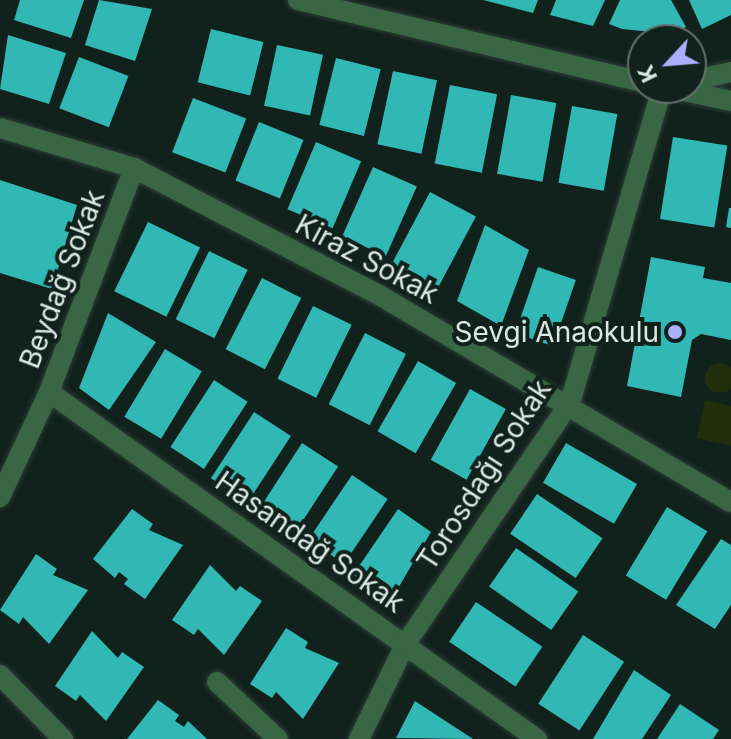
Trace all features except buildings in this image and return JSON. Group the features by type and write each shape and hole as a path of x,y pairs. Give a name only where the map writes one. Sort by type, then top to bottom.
{"street":[{"path":"298,0 627,78"},
{"path":"707,77 731,72"},
{"path":"707,96 731,101"},
{"name":"Torosdağı Sokak","path":"359,739 406,643 570,403 657,104"},
{"name":"Kiraz Sokak","path":"0,128 134,168 570,403 731,502"},
{"name":"Beydağ Sokak","path":"0,497 49,392 134,168"},
{"name":"Hasandağ Sokak","path":"49,392 537,739"},
{"path":"0,675 63,739"},
{"path":"217,682 278,739"}],"green space":[{"path":"720,363 726,364 734,372 734,384 726,392 720,393 714,392 706,384 705,378 706,372 714,364"},
{"path":"705,400 731,406 731,446 697,438"}],"place":[{"name":"Sevgi Anaokulu","path":"675,332"}]}
